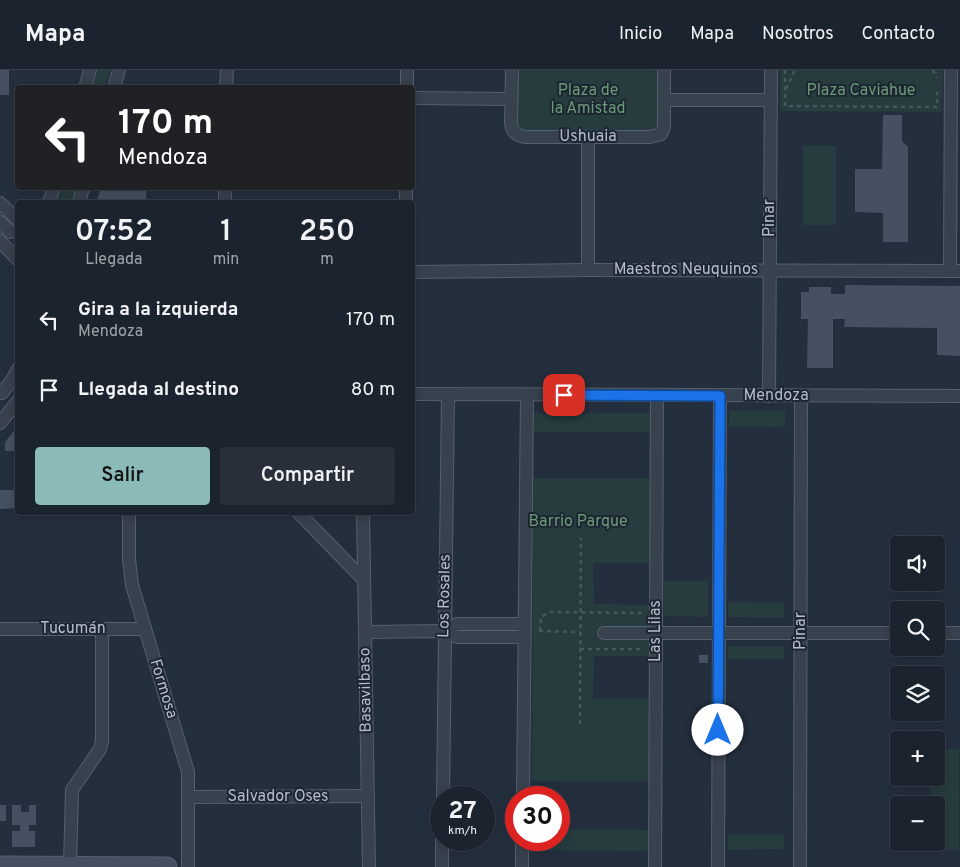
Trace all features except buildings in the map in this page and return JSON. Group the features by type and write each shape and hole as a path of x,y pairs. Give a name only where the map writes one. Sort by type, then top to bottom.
{"street":[{"path":"86,85 90,70"},
{"path":"115,85 119,70"},
{"path":"226,70 226,85"},
{"path":"407,70 407,85"},
{"name":"Ushuaia","path":"512,70 511,126 515,134 588,137 658,136 661,134 664,127 664,70"},
{"name":"Pinar","path":"769,396 771,70"},
{"path":"951,70 955,271"},
{"path":"415,98 511,99"},
{"path":"665,100 771,100"},
{"path":"588,137 588,270"},
{"path":"0,222 10,232"},
{"path":"0,242 15,257"},
{"name":"Maestros Neuquinos","path":"415,272 588,270 955,271"},
{"path":"1,393 15,374"},
{"path":"1,393 15,393"},
{"name":"Mendoza","path":"415,394 960,396"},
{"name":"Los Rosales","path":"442,786 448,395"},
{"path":"523,786 527,395"},
{"name":"Las Lilas","path":"655,867 657,395"},
{"path":"718,867 720,396"},
{"name":"Pinar","path":"800,867 801,396"},
{"path":"0,423 15,406"},
{"name":"Formosa","path":"129,515 130,576 188,772 188,867"},
{"path":"301,515 364,580"},
{"name":"Basavilbaso","path":"363,515 369,867"},
{"path":"365,632 444,631 457,624 524,631"},
{"name":"Tucumán","path":"0,629 145,629"},
{"path":"70,867 72,790 100,749 102,741 102,629"},
{"path":"604,633 890,633"},
{"path":"945,633 960,633"},
{"name":"Salvador Oses","path":"189,798 368,796"},
{"path":"442,851 442,867"},
{"path":"522,851 522,867"},
{"path":"0,866 167,867"}],"path":[{"path":"785,70 785,106 937,107 937,88"},
{"path":"785,90 794,70"},
{"path":"933,70 937,78 937,70"},
{"path":"580,724 581,538"},
{"path":"540,632 541,617 546,613 656,613"},
{"path":"524,631 580,632"},
{"path":"580,649 656,649"}],"green space":[{"path":"98,70 110,70 106,85 94,85"},
{"name":"Plaza de la Amistad","path":"521,70 655,70 658,77 658,124 656,129 649,131 522,130 518,122 518,75"},
{"name":"Plaza Caviahue","path":"780,70 943,70 942,112 780,111"},
{"path":"803,146 836,146 836,225 803,225"},
{"path":"62,190 75,190 73,200 59,200"},
{"path":"730,411 785,411 785,427 729,426"},
{"path":"533,413 650,413 650,432 533,432"},
{"name":"Barrio Parque","path":"533,478 650,478 650,563 593,563 594,604 650,605 650,656 594,656 593,699 650,699 649,781 532,781"},
{"path":"664,581 708,581 708,617 664,616"},
{"path":"728,602 784,603 784,618 728,617"},
{"path":"728,646 784,646 784,659 728,659"},
{"path":"945,749 959,749 959,850 945,850 945,796 930,796 930,786 945,786"},
{"path":"570,829 649,830 649,851 570,850"},
{"path":"728,835 784,835 784,849 728,850"}],"route":[{"path":"564,395 720,396 718,730"}]}
